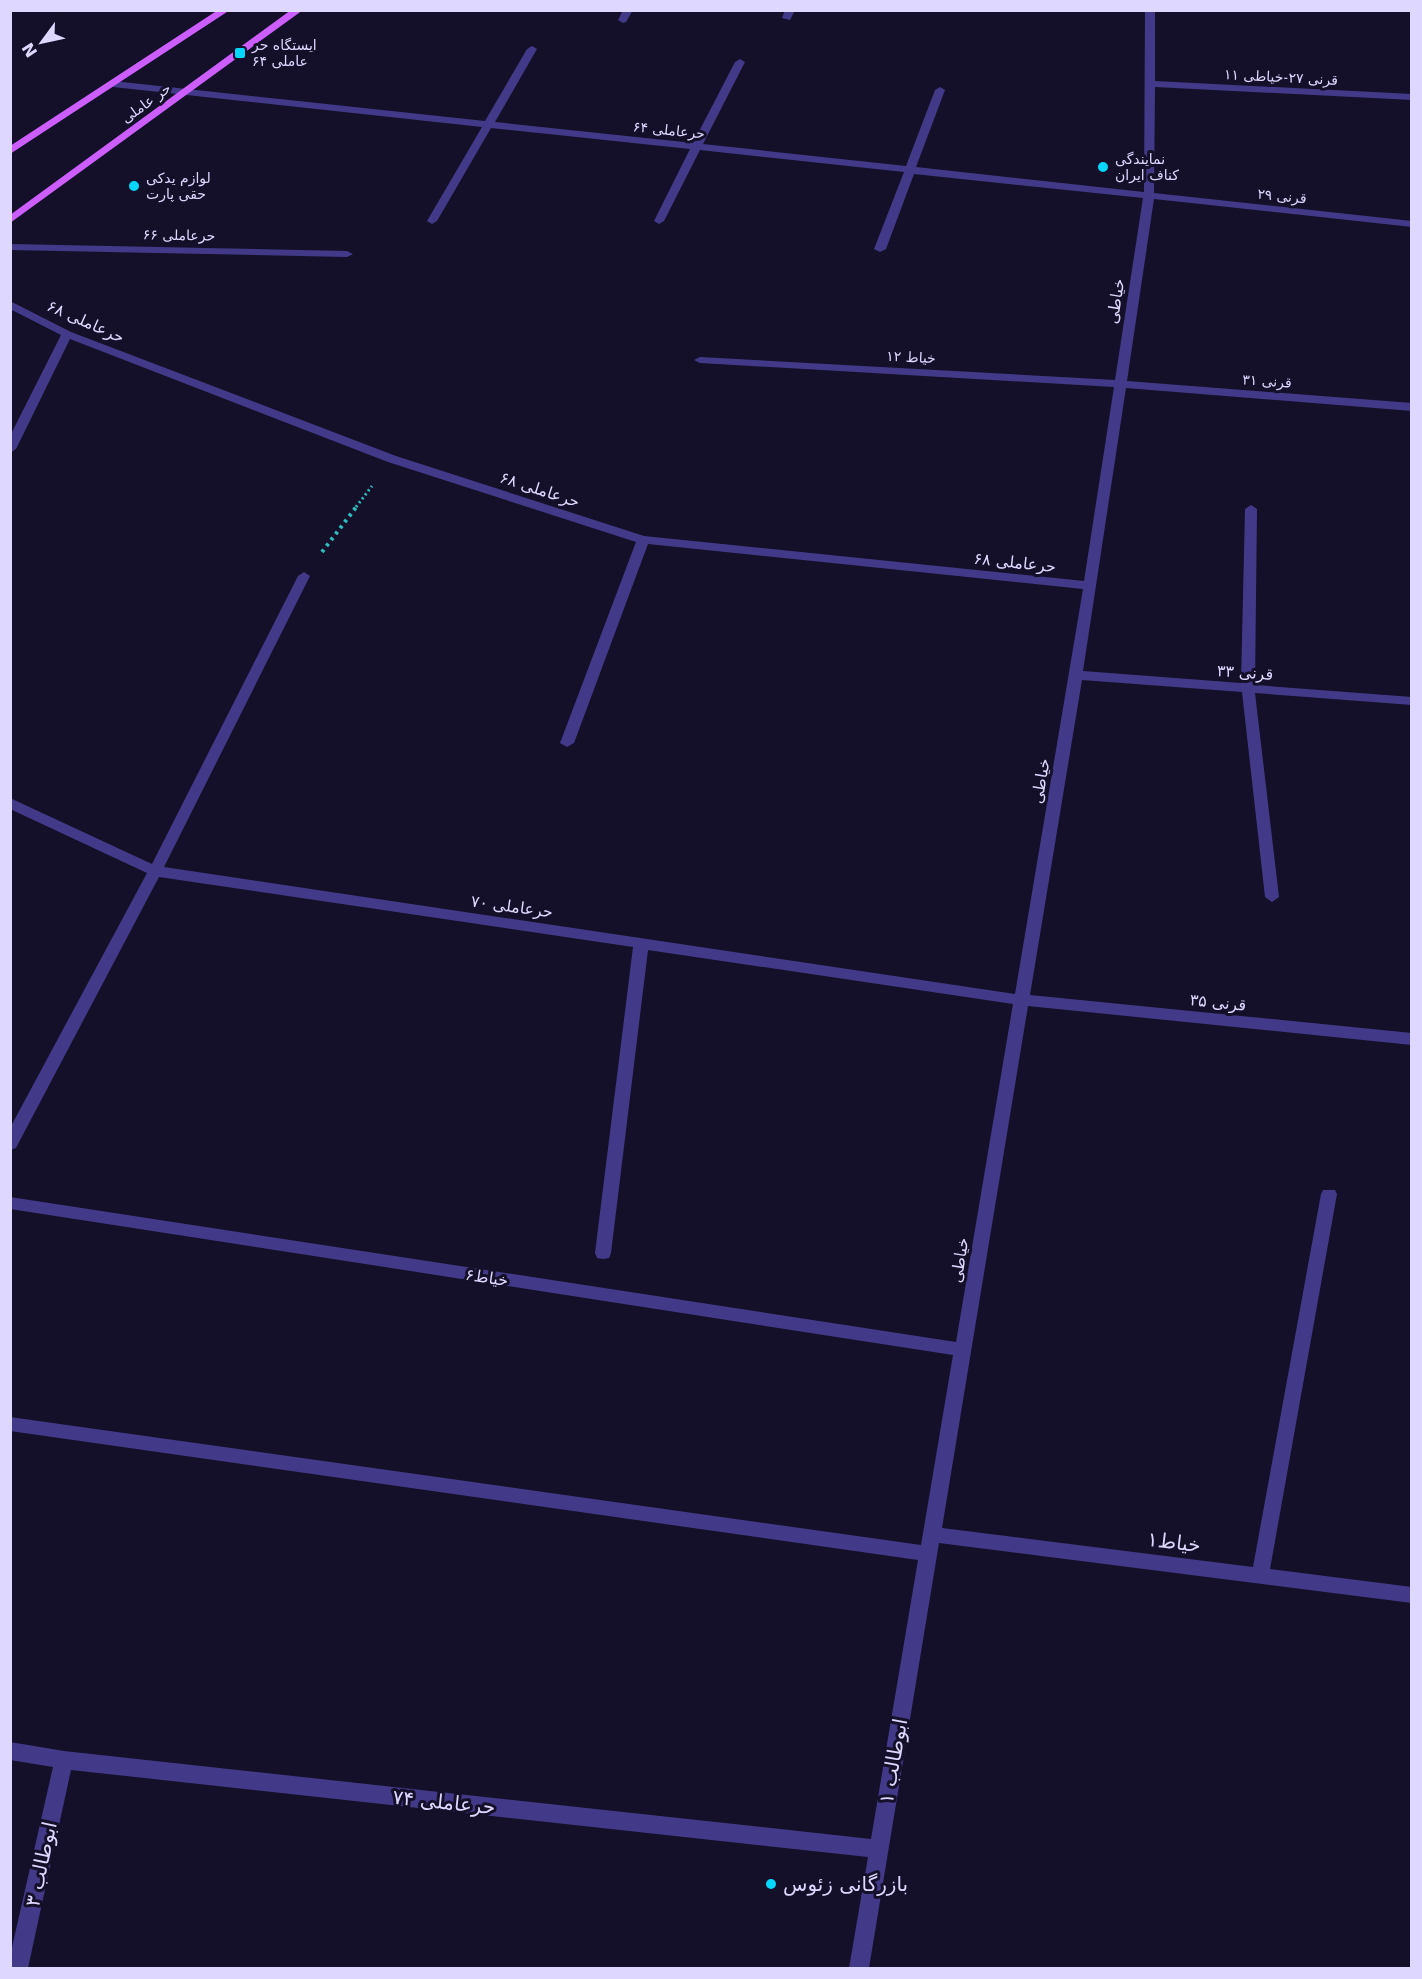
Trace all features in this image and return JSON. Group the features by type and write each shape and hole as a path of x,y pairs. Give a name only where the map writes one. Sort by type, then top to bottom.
{"main road":[{"name":"حر عاملی","path":"10,151 225,10"},
{"name":"حر عاملی","path":"10,220 298,10"}],"street":[{"name":"خیاطی","path":"928,1554 1076,675 1149,197 1150,10"},
{"path":"432,221 532,49"},
{"path":"659,221 740,62"},
{"name":"حرعاملی ۶۴","path":"112,84 1149,197"},
{"name":"قرنی ۲۷-خیاطی ۱۱","path":"1150,84 1412,97"},
{"path":"880,249 940,90"},
{"name":"قرنی ۲۹","path":"1149,197 1412,224"},
{"name":"حرعاملی ۶۶","path":"10,247 347,254"},
{"name":"حرعاملی ۶۸","path":"10,304 67,334 392,459 643,540 1090,586"},
{"path":"10,449 67,334"},
{"name":"خیاط ۱۲","path":"700,360 1121,384"},
{"name":"قرنی ۳۱","path":"1121,384 1412,407"},
{"path":"1251,509 1248,688 1272,897"},
{"path":"567,743 643,540"},
{"path":"10,1144 155,871 304,576"},
{"name":"قرنی ۳۳","path":"1076,675 1412,701"},
{"name":"حرعاملی ۷۰","path":"10,803 155,871 1021,1000"},
{"path":"603,1252 641,943"},
{"name":"قرنی ۳۵","path":"1021,1000 1412,1039"},
{"path":"1260,1576 1329,1194"},
{"name":"خیاط۶","path":"10,1203 963,1350"},
{"path":"10,1424 928,1554"},
{"name":"خیاط۱","path":"931,1534 1412,1595"},
{"name":"ابوطالب ۱","path":"859,1968 928,1554"},
{"name":"حرعاملی ۷۴","path":"10,1751 64,1760 878,1849"},
{"name":"ابوطالب ۳","path":"18,1968 64,1760"}],"path":[{"path":"304,576 392,459"}],"place":[{"name":"ایستگاه حر عاملی ۶۴","path":"240,53"},
{"name":"نمایندگی کناف ایران","path":"1103,167"},
{"name":"لوازم یدکی حقی پارت","path":"134,186"},
{"name":"بازرگانی زئوس","path":"771,1884"}]}
